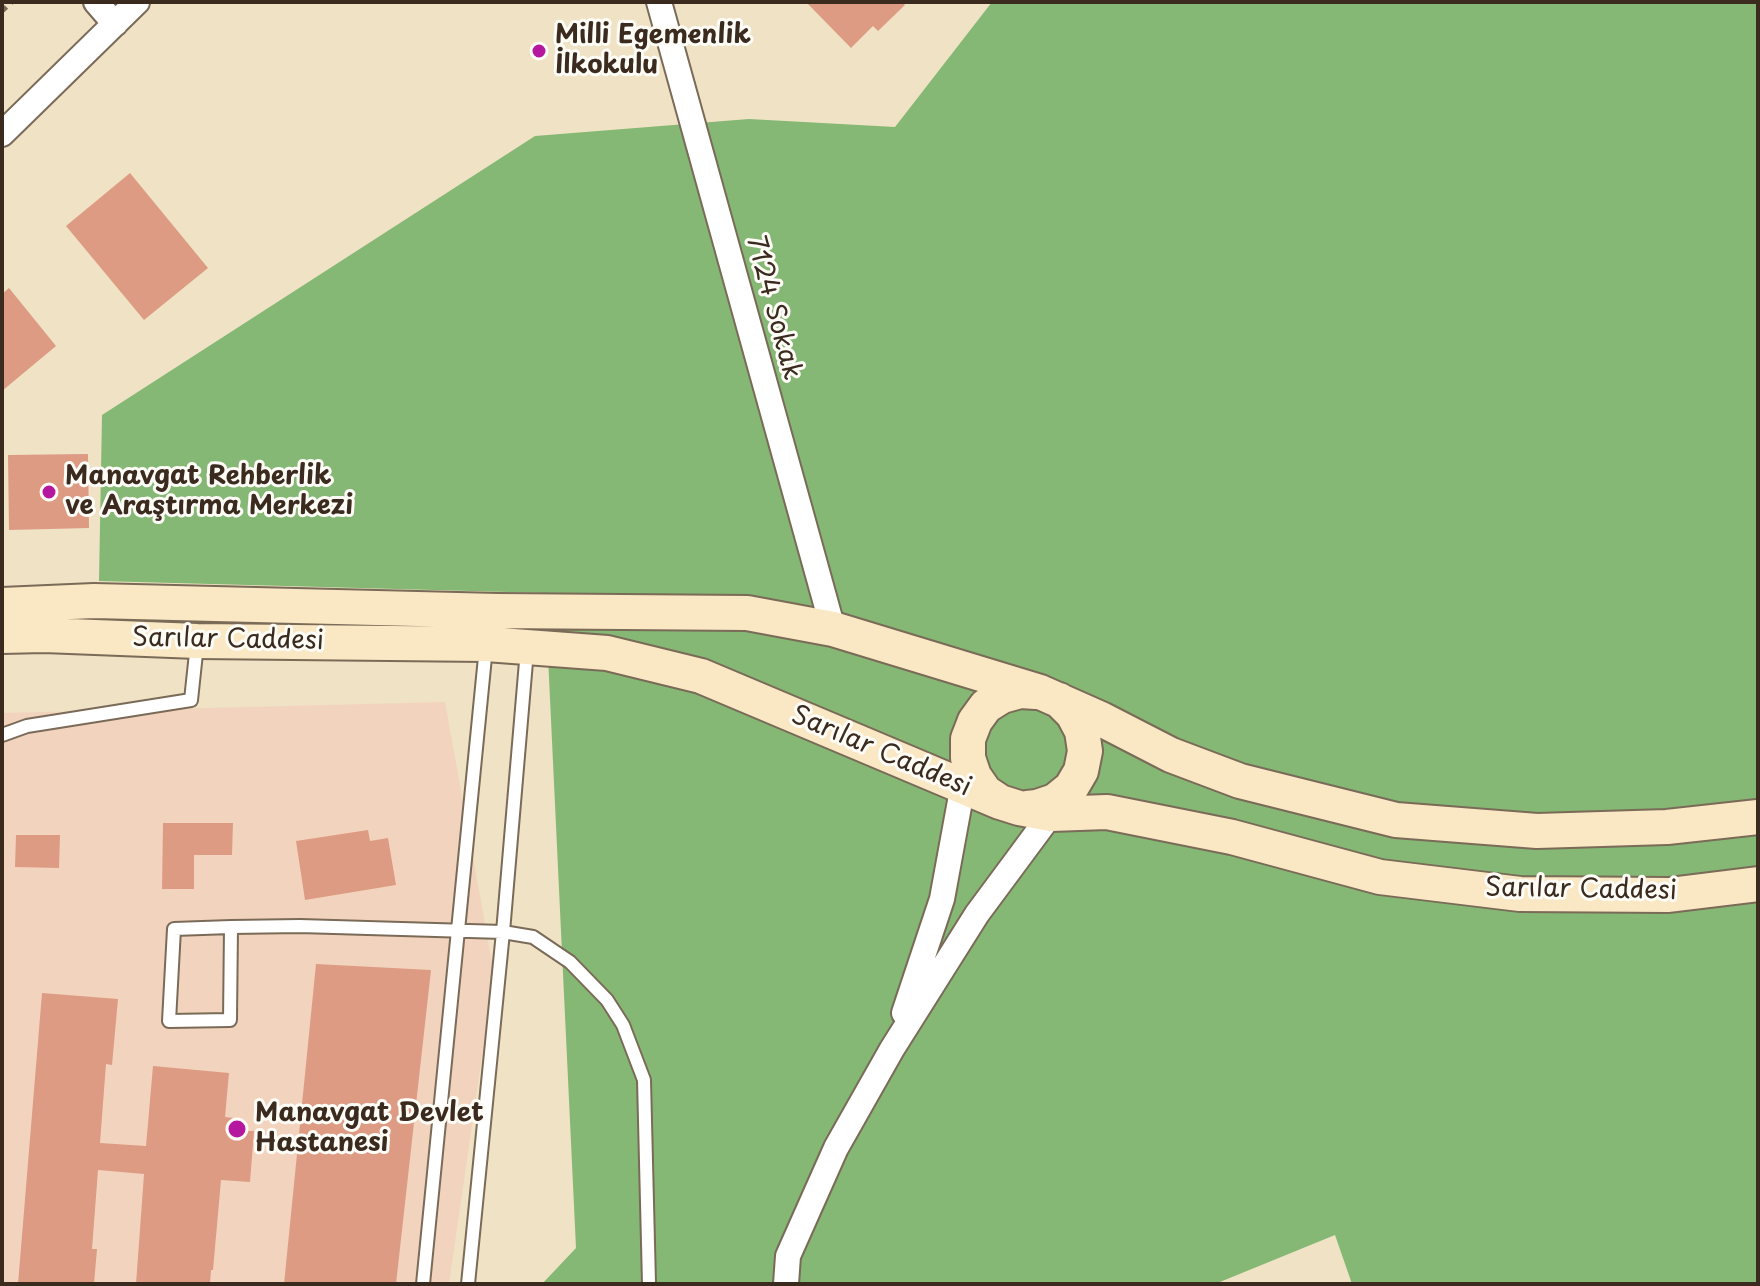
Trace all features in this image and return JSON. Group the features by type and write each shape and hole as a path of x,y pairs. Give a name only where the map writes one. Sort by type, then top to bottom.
{"street":[{"path":"96,2 115,24"},
{"path":"2,134 137,2"},
{"name":"7124 Sokak","path":"659,2 833,629"},
{"name":"Sarılar Caddesi","path":"2,605 94,601 498,611 747,613 833,629 1050,696 1171,755 1240,781 1396,820 1537,831 1667,827 1758,817"},
{"name":"Sarılar Caddesi","path":"2,636 486,644 607,653 701,676 966,772 1035,803 1107,812 1232,837 1380,877 1520,894 1669,895 1758,884"},
{"path":"786,1284 788,1256 836,1148 892,1049 977,914 1035,803 1081,771 1085,751 1082,731 1073,714 1050,696 1020,691 1002,696 986,706 975,721 968,739 966,772 942,899 892,1049"}],"lane":[{"path":"2,735 27,726 191,700 197,641"},
{"path":"423,1284 486,644"},
{"path":"468,1284 528,646"},
{"path":"231,927 230,1020 169,1021 174,929 231,927 459,929 503,932 533,937 579,969 607,1000 635,1051 644,1080 649,1284"}],"path":[{"path":"2,11 12,2"}],"shaded area":[{"name":"Manavgat Devlet Hastanesi","path":"445,702 494,973 449,1284 2,1284 2,713"}],"green space":[{"path":"992,2 1758,2 1758,1284 1352,1284 1335,1235 1215,1284 542,1284 576,1248 545,593 99,581 102,415 535,136 749,119 895,127"}],"building":[{"path":"806,2 902,2 905,5 878,31 873,26 851,48"},
{"path":"130,173 208,268 144,320 66,226"},
{"path":"9,288 56,346 2,391 2,294"},
{"name":"Manavgat Rehberlik ve Araştırma Merkezi","path":"88,454 89,528 9,530 8,455"},
{"path":"163,823 233,823 232,855 194,855 194,889 162,889"},
{"path":"368,830 370,841 388,838 396,885 305,900 296,841"},
{"path":"16,835 60,835 59,868 15,867"},
{"path":"316,964 431,970 396,1284 284,1284"},
{"path":"42,993 118,999 112,1065 106,1064 100,1143 146,1146 153,1066 229,1073 225,1117 243,1119 242,1131 254,1131 250,1182 221,1180 210,1284 136,1284 144,1174 98,1170 92,1249 97,1249 94,1284 18,1284"}],"place":[{"name":"Milli Egemenlik İlkokulu","path":"539,51"},
{"name":"Manavgat Rehberlik ve Araştırma Merkezi","path":"49,492"},
{"name":"Manavgat Devlet Hastanesi","path":"237,1129"}]}
